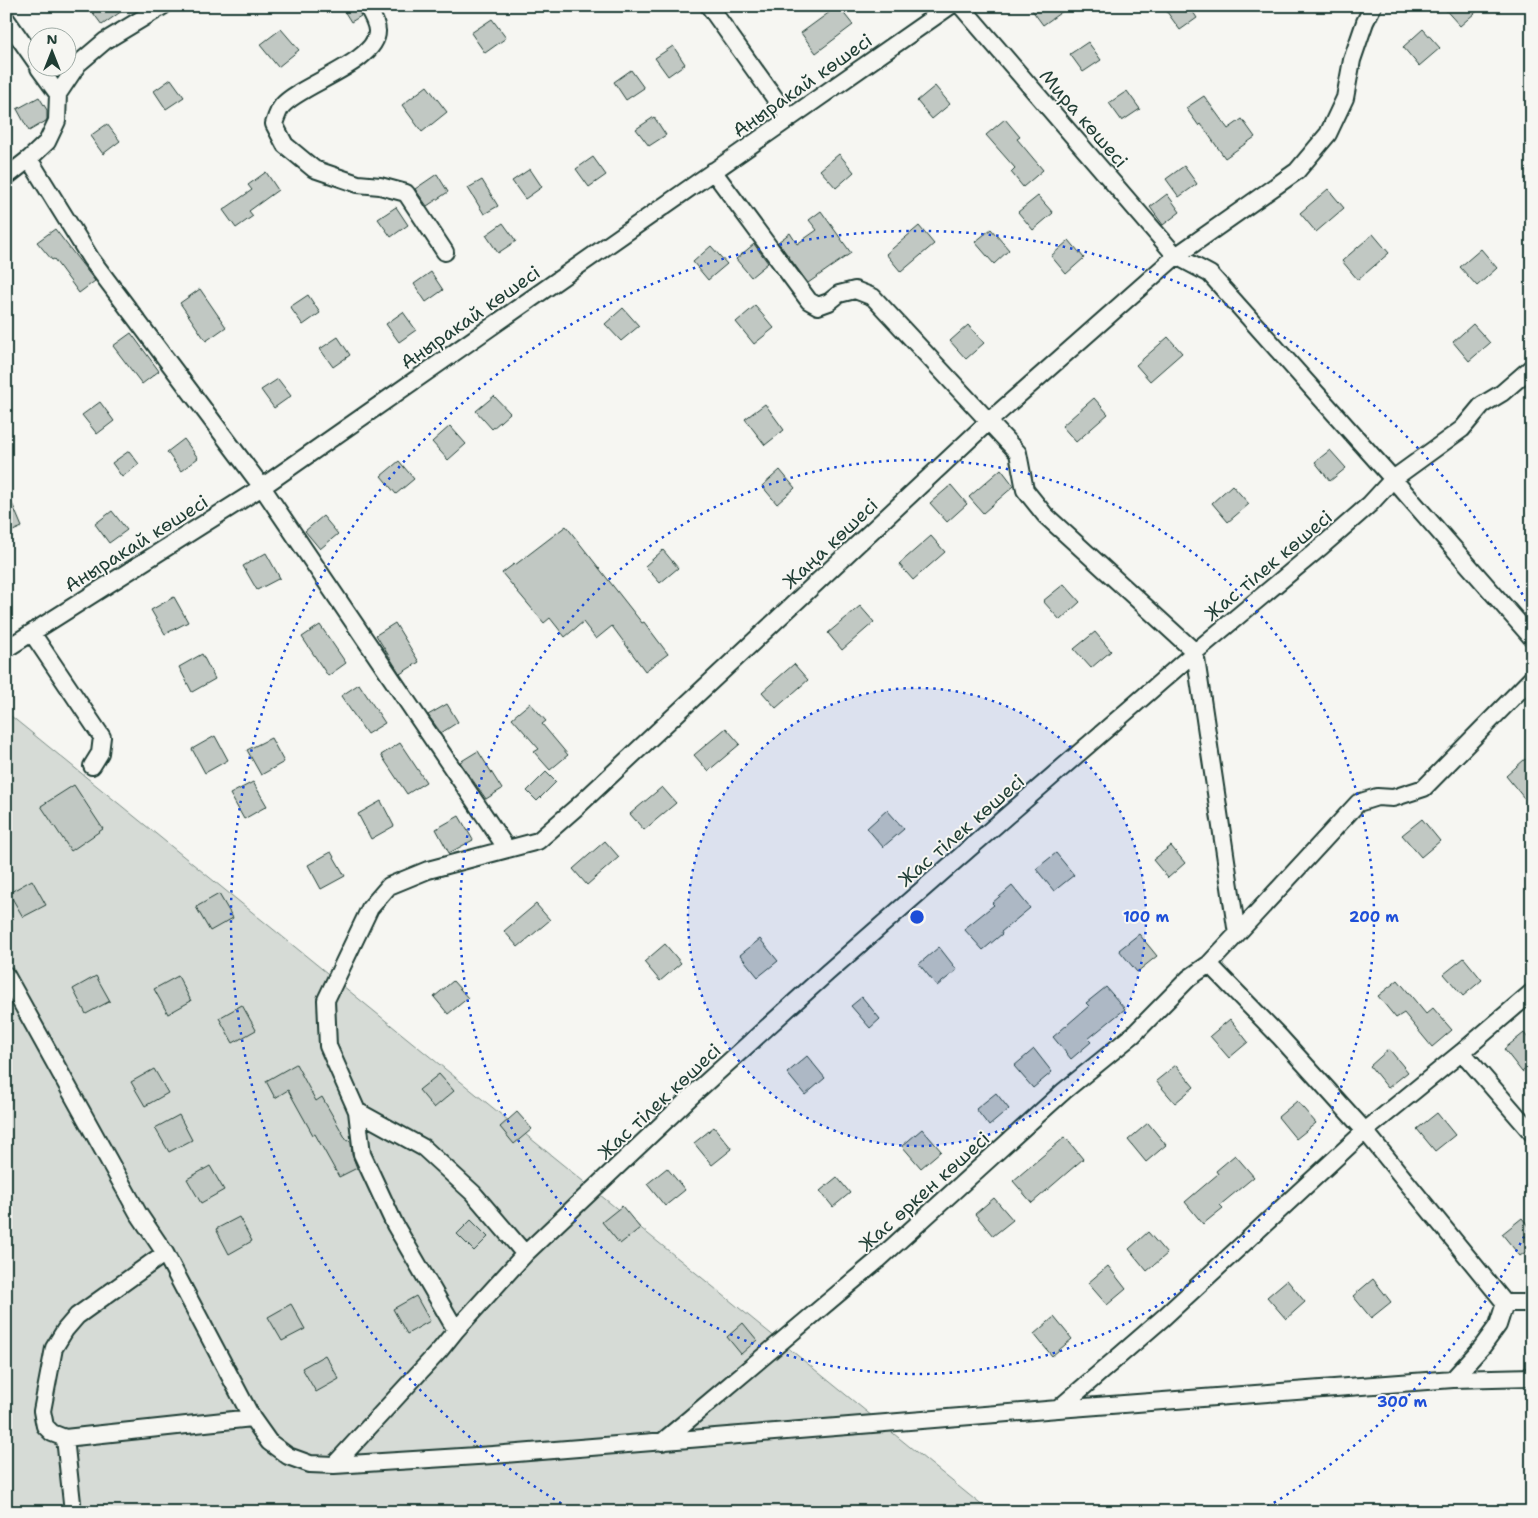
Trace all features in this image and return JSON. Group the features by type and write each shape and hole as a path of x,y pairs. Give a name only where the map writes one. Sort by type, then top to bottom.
{"street":[{"path":"6,177 47,142 57,121 58,94 78,64 105,41 163,6"},
{"path":"367,6 372,13 377,32 372,46 351,64 294,96 282,106 274,124 285,145 314,169 358,184 380,186 406,192 445,252"},
{"path":"708,6 789,118"},
{"name":"Аныракай көшесі","path":"6,649 262,487 950,6"},
{"name":"Мира көшесі","path":"961,6 1176,256"},
{"name":"Жаңа көшесі","path":"456,1330 395,1224 362,1154 357,1111 328,1046 326,1000 370,908 389,886 428,870 538,841 578,806 988,422 1176,256 1297,171 1328,134 1345,98 1352,60 1365,22 1373,6"},
{"path":"6,19 28,51"},
{"path":"47,78 58,94"},
{"path":"29,159 91,259 262,487 506,849"},
{"path":"713,171 809,301 818,306 829,302 839,294 855,290 873,297 1018,453 1025,490 1045,515 1195,652 1237,934"},
{"path":"1176,256 1210,274 1532,638"},
{"name":"Жас тілек көшесі","path":"334,1465 525,1254 699,1089 820,979 1195,652 1370,504 1393,479 1462,429 1482,406 1502,393 1532,367"},
{"path":"32,633 102,736 100,753 92,766"},
{"name":"Жас өркен көшесі","path":"662,1442 878,1260 1064,1091 1134,1034 1189,978 1209,964 1358,803 1377,797 1393,798 1424,788 1532,678"},
{"path":"1209,964 1280,1037 1365,1131 1505,1303"},
{"path":"6,976 129,1196 165,1253 252,1418 269,1442 288,1456 310,1464 334,1465 493,1455 1453,1380 1532,1377"},
{"path":"1058,1410 1163,1318 1365,1131 1532,992"},
{"path":"1462,1052 1532,1133"},
{"path":"357,1111 424,1148 473,1193 525,1254"},
{"path":"165,1253 77,1316 65,1330 54,1348 42,1411 45,1426 52,1433 64,1438 252,1418"},
{"path":"1505,1303 1527,1303 1532,1299"},
{"path":"1453,1380 1482,1347 1498,1325 1505,1303"},
{"path":"64,1438 73,1512"}],"shaded area":[{"path":"6,712 990,1512 6,1512"}],"building":[{"path":"88,6 129,6 102,25"},
{"path":"341,6 356,6 361,16 351,22"},
{"path":"838,6 853,25 816,53 801,33"},
{"path":"1029,6 1070,6 1043,25"},
{"path":"1175,6 1189,6 1197,18 1180,30 1167,12"},
{"path":"1442,6 1483,6 1460,26"},
{"path":"492,19 506,38 485,53 471,33"},
{"path":"281,29 299,50 278,67 260,45"},
{"path":"1423,29 1440,48 1419,66 1403,47"},
{"path":"1088,42 1101,60 1083,72 1070,54"},
{"path":"673,46 685,64 668,76 655,58"},
{"path":"631,70 644,88 626,100 614,82"},
{"path":"171,79 184,97 166,109 154,91"},
{"path":"427,86 447,112 422,132 402,105"},
{"path":"935,86 950,104 932,119 917,101"},
{"path":"1127,91 1140,109 1122,121 1109,103"},
{"path":"1204,96 1228,129 1242,119 1255,137 1225,158 1201,124 1199,126 1186,108"},
{"path":"39,97 47,110 47,119 29,131 17,109"},
{"path":"654,117 666,135 649,146 636,129"},
{"path":"1005,119 1020,137 1017,139 1043,170 1023,187 1011,172 1015,168 986,135"},
{"path":"107,124 120,141 103,154 90,136"},
{"path":"839,154 854,172 836,188 820,170"},
{"path":"593,157 606,175 589,187 576,169"},
{"path":"1184,166 1197,184 1179,197 1166,179"},
{"path":"530,169 542,187 525,199 512,181"},
{"path":"266,172 278,190 249,211 253,216 236,228 223,210 252,190 248,185"},
{"path":"437,174 448,192 427,206 415,189"},
{"path":"482,180 498,206 484,214 468,188"},
{"path":"1328,189 1344,208 1316,232 1300,213"},
{"path":"1167,194 1180,212 1163,225 1150,207"},
{"path":"1038,196 1053,213 1033,230 1018,212"},
{"path":"396,207 408,225 391,237 378,219"},
{"path":"821,211 851,253 808,283 778,242 790,233 797,244 817,230 809,220"},
{"path":"503,223 516,241 498,253 486,235"},
{"path":"919,226 934,244 901,272 886,254"},
{"path":"55,229 95,281 79,293 54,259 52,260 37,242"},
{"path":"991,229 1009,250 994,264 975,242"},
{"path":"1373,234 1389,253 1358,280 1342,261"},
{"path":"1069,240 1084,258 1066,274 1051,256"},
{"path":"754,244 768,263 751,277 736,259"},
{"path":"711,246 727,264 708,280 693,262"},
{"path":"1481,249 1497,268 1477,286 1460,267"},
{"path":"431,272 443,290 426,302 414,284"},
{"path":"200,289 226,327 206,341 180,303"},
{"path":"308,295 320,313 303,325 290,307"},
{"path":"755,306 774,328 754,344 736,322"},
{"path":"623,308 639,326 621,341 605,324"},
{"path":"403,312 416,330 399,342 386,324"},
{"path":"1473,324 1490,343 1469,361 1453,342"},
{"path":"968,325 984,343 966,359 950,341"},
{"path":"131,333 159,371 142,384 113,346"},
{"path":"338,337 350,355 333,367 320,349"},
{"path":"1168,337 1182,353 1150,381 1136,365"},
{"path":"278,379 291,396 274,408 261,390"},
{"path":"494,396 510,413 492,429 476,411"},
{"path":"1094,398 1108,414 1076,442 1062,426"},
{"path":"100,402 114,421 97,434 82,415"},
{"path":"765,404 784,430 765,445 745,419"},
{"path":"450,426 466,444 448,460 432,442"},
{"path":"184,439 198,458 181,471 167,452"},
{"path":"1330,450 1346,468 1330,481 1315,462"},
{"path":"129,451 139,464 122,477 112,463"},
{"path":"399,461 414,479 396,494 381,476"},
{"path":"1001,469 1014,486 983,513 969,497"},
{"path":"780,470 795,488 777,504 762,486"},
{"path":"951,485 967,504 947,522 930,503"},
{"path":"1232,485 1249,504 1228,522 1212,503"},
{"path":"6,489 22,527 6,534"},
{"path":"112,511 127,530 109,543 95,524"},
{"path":"323,516 338,534 320,549 305,531"},
{"path":"566,526 668,654 645,671 612,626 596,639 583,622 565,637 550,618 544,623 502,573"},
{"path":"931,536 945,552 913,580 899,564"},
{"path":"663,550 678,568 660,583 645,566"},
{"path":"266,553 280,578 257,590 243,566"},
{"path":"1064,584 1080,602 1060,620 1043,601"},
{"path":"174,597 188,622 165,634 151,610"},
{"path":"860,606 874,622 842,650 828,633"},
{"path":"395,623 419,662 400,674 376,635"},
{"path":"320,625 346,663 328,676 302,637"},
{"path":"1095,632 1111,651 1091,668 1074,649"},
{"path":"202,654 215,679 192,692 179,667"},
{"path":"794,664 808,680 776,708 762,692"},
{"path":"359,684 385,723 367,734 341,696"},
{"path":"530,703 546,721 542,724 568,755 550,770 534,752 539,749 512,718"},
{"path":"447,704 458,722 441,733 428,715"},
{"path":"726,728 740,744 708,771 694,755"},
{"path":"215,736 228,760 205,773 192,749"},
{"path":"271,738 284,762 261,775 247,750"},
{"path":"400,743 426,782 407,794 381,755"},
{"path":"478,751 502,789 486,799 460,762"},
{"path":"1525,759 1532,767 1532,791 1524,798 1506,776"},
{"path":"546,772 556,782 537,801 527,791"},
{"path":"253,782 267,806 244,819 230,794"},
{"path":"74,785 103,829 71,851 41,806"},
{"path":"662,787 676,803 644,830 630,814"},
{"path":"381,801 394,826 371,839 358,814"},
{"path":"887,810 904,829 883,847 867,828"},
{"path":"459,816 473,840 449,853 436,829"},
{"path":"1422,819 1440,841 1421,857 1402,835"},
{"path":"605,841 619,857 587,885 573,869"},
{"path":"1171,846 1185,863 1168,878 1153,860"},
{"path":"331,852 345,876 321,889 308,865"},
{"path":"1056,853 1074,875 1054,891 1036,869"},
{"path":"32,880 46,905 23,917 9,893"},
{"path":"1012,886 1030,908 983,950 964,929 994,905 992,903"},
{"path":"219,894 233,918 210,931 196,907"},
{"path":"536,904 550,920 518,947 504,931"},
{"path":"1139,934 1157,956 1137,972 1119,950"},
{"path":"760,939 778,961 758,977 740,955"},
{"path":"665,944 681,963 660,981 644,962"},
{"path":"939,947 957,970 937,986 919,964"},
{"path":"1464,958 1482,980 1463,996 1444,974"},
{"path":"96,976 110,1001 86,1014 73,989"},
{"path":"178,976 191,1001 168,1014 154,989"},
{"path":"1398,980 1426,1014 1433,1008 1452,1030 1432,1047 1404,1013 1396,1018 1378,996"},
{"path":"453,981 468,998 448,1014 434,997"},
{"path":"1106,987 1125,1009 1088,1039 1091,1042 1071,1059 1053,1037 1089,1006 1086,1003"},
{"path":"862,997 880,1019 870,1028 851,1006"},
{"path":"242,1005 256,1030 233,1043 219,1018"},
{"path":"1230,1019 1248,1042 1229,1058 1210,1036"},
{"path":"1524,1033 1532,1043 1532,1064 1522,1072 1504,1049"},
{"path":"1034,1049 1052,1072 1033,1088 1014,1066"},
{"path":"1389,1049 1408,1072 1388,1088 1370,1066"},
{"path":"807,1056 825,1078 805,1095 787,1073"},
{"path":"296,1064 316,1101 322,1097 347,1141 349,1140 351,1143 352,1155 357,1168 339,1177 288,1090 275,1098 266,1081"},
{"path":"1176,1065 1194,1087 1175,1103 1156,1081"},
{"path":"154,1069 168,1093 145,1106 131,1082"},
{"path":"439,1074 454,1091 434,1108 419,1090"},
{"path":"996,1093 1009,1109 989,1126 976,1109"},
{"path":"1297,1101 1316,1123 1296,1139 1278,1117"},
{"path":"517,1112 532,1129 514,1144 500,1127"},
{"path":"1437,1113 1455,1135 1435,1151 1417,1129"},
{"path":"179,1115 192,1140 169,1152 155,1128"},
{"path":"1148,1123 1166,1145 1146,1162 1128,1140"},
{"path":"714,1127 732,1149 712,1165 694,1143"},
{"path":"922,1129 941,1151 921,1168 902,1146"},
{"path":"1065,1137 1083,1159 1032,1203 1013,1181"},
{"path":"1235,1155 1254,1177 1220,1205 1223,1208 1203,1224 1185,1202 1218,1174 1216,1171"},
{"path":"210,1166 224,1190 201,1203 187,1179"},
{"path":"667,1168 685,1190 665,1206 647,1184"},
{"path":"837,1177 850,1193 833,1207 820,1191"},
{"path":"994,1198 1013,1220 993,1236 975,1214"},
{"path":"622,1206 640,1228 620,1244 602,1222"},
{"path":"239,1217 252,1241 229,1254 216,1229"},
{"path":"1522,1218 1532,1230 1532,1247 1520,1256 1502,1234"},
{"path":"471,1220 488,1237 474,1251 457,1234"},
{"path":"1148,1232 1167,1254 1147,1271 1129,1249"},
{"path":"1108,1266 1126,1289 1107,1305 1088,1283"},
{"path":"1373,1279 1391,1302 1371,1318 1353,1296"},
{"path":"1287,1280 1305,1302 1286,1319 1267,1297"},
{"path":"416,1296 430,1321 407,1334 393,1309"},
{"path":"291,1304 305,1329 282,1341 268,1317"},
{"path":"1054,1317 1072,1339 1052,1356 1034,1334"},
{"path":"743,1323 757,1340 741,1354 727,1337"},
{"path":"325,1355 339,1379 316,1392 302,1368"}]}
